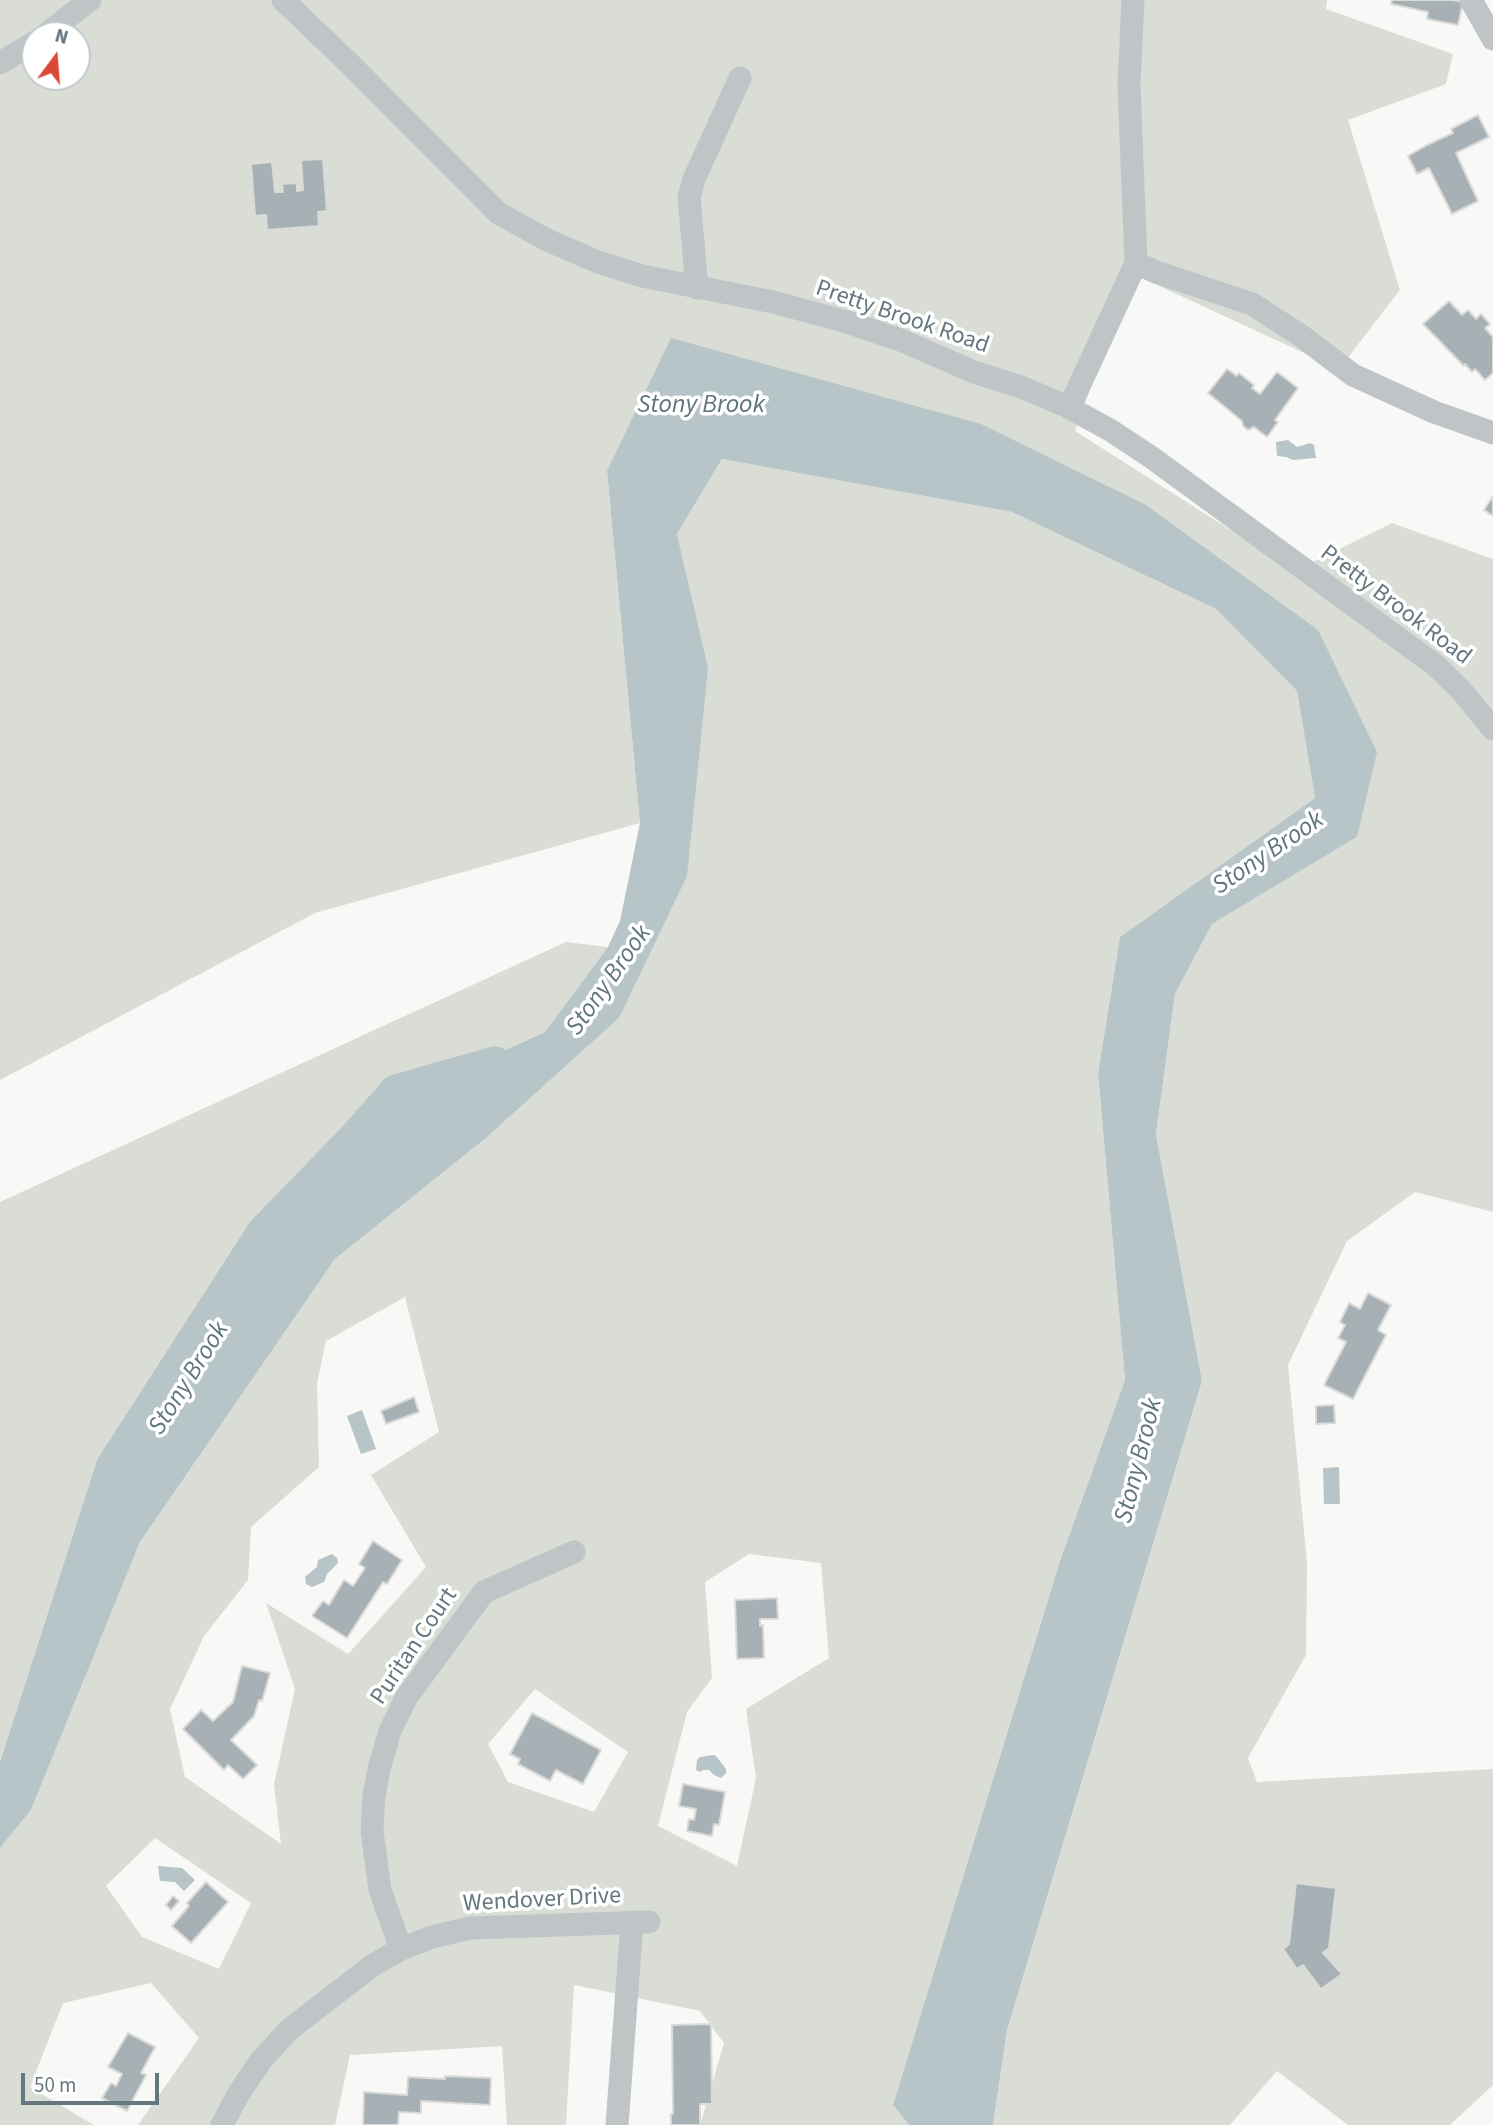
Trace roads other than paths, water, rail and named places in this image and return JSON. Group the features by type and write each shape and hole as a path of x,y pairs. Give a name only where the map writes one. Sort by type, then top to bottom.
{"street":[{"path":"63,21 90,0"},
{"name":"Pretty Brook Road","path":"283,0 498,213 547,240 598,262 642,276 773,302 847,322 903,341 974,372 1021,387 1069,408 1110,430 1151,457 1434,665 1460,689 1493,729"},
{"path":"1069,408 1136,263 1129,85 1133,0"},
{"path":"1471,0 1493,39"},
{"path":"0,64 21,51"},
{"path":"697,288 689,197 694,179 740,78"},
{"path":"1136,263 1252,304 1300,335 1353,375 1434,412 1493,433"},
{"name":"Puritan Court","path":"401,1950 380,1890 372,1832 374,1796 390,1731 406,1698 484,1592 574,1552"},
{"name":"Wendover Drive","path":"222,2125 262,2059 290,2029 373,1965 401,1950 432,1937 470,1928 641,1922 617,2125"}],"water":[{"name":"Stony Brook","path":"671,338 981,424 1146,505 1318,630 1377,752 1357,837 1212,924 1175,994 1156,1134 1202,1381 1007,2030 993,2125 909,2125 893,2105 1060,1561 1125,1380 1098,1073 1120,937 1315,798 1297,691 1216,609 1012,512 722,459 677,534 708,667 687,876 619,1018 486,1138 335,1259 140,1542 31,1810 0,1848 0,1762 97,1460 250,1222 346,1123 545,1032 608,947 620,921 640,823 607,471"},
{"path":"1288,440 1297,447 1310,443 1314,445 1316,458 1293,460 1277,456 1276,442"},
{"path":"362,1410 376,1449 361,1454 347,1416"},
{"path":"1339,1467 1340,1504 1324,1504 1323,1468"},
{"path":"332,1554 338,1563 327,1574 324,1582 312,1587 306,1584 305,1577 317,1567 318,1560"},
{"path":"713,1755 726,1769 721,1778 709,1770 696,1770 700,1757"},
{"path":"158,1866 182,1868 195,1880 184,1891 175,1882 160,1881"}],"waterway":[{"name":"Stony Brook","path":"352,1141 396,1091 495,1063"}]}
